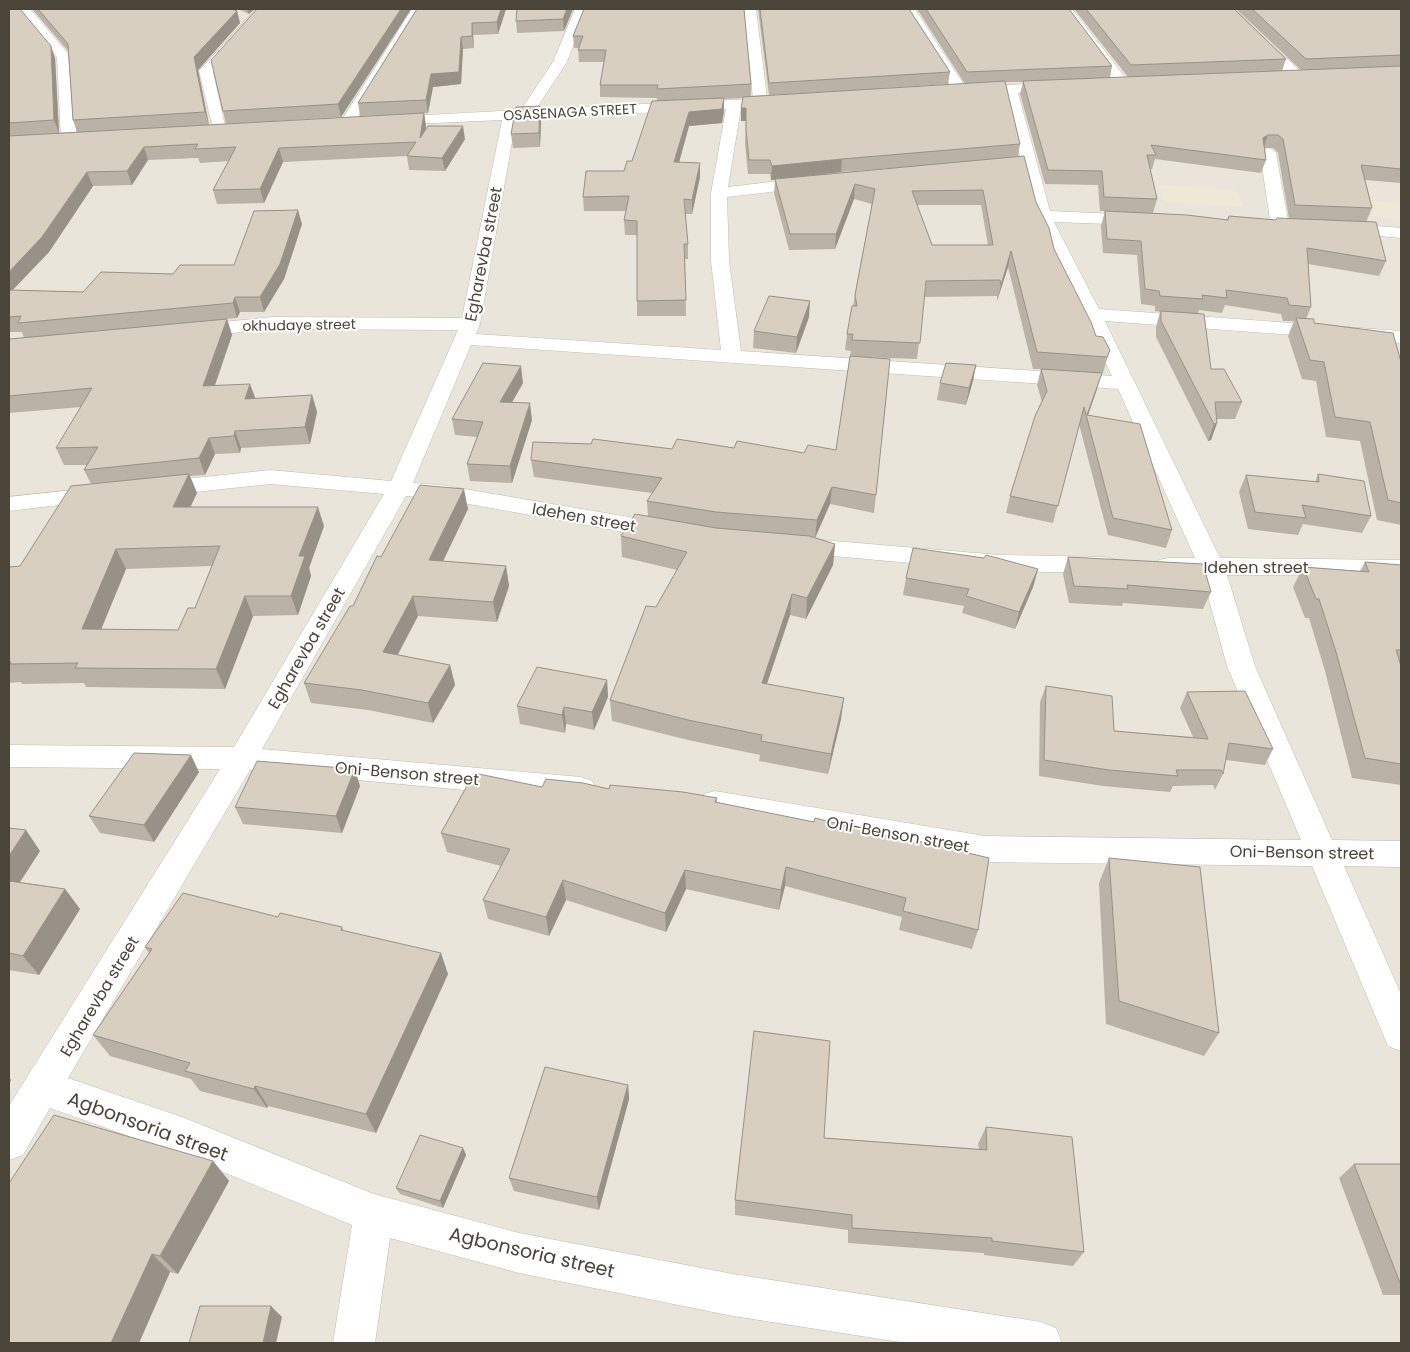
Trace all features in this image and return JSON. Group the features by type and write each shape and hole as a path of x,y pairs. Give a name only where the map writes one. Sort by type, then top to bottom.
{"street":[{"path":"24,9 64,57 69,140"},
{"path":"200,131 224,130 206,71 246,19 262,9"},
{"name":"OSASENAGA STREET","path":"418,9 342,123 791,101"},
{"path":"517,115 560,62 581,9"},
{"path":"750,9 761,103"},
{"path":"910,9 960,90"},
{"path":"1066,9 1128,84 1104,85"},
{"path":"1227,9 1303,77 1279,78"},
{"path":"940,91 1076,86"},
{"path":"1010,89 1019,163 1043,216 1126,383 1212,567 1241,666 1401,1034"},
{"path":"732,357 720,261 719,193 734,105"},
{"name":"Egharevba street","path":"9,1141 242,758 399,488 467,332 517,115"},
{"path":"52,141 88,139"},
{"path":"1268,153 1280,226"},
{"path":"719,193 831,180"},
{"path":"1043,216 1152,221"},
{"path":"1260,226 1299,227"},
{"path":"1328,228 1401,233"},
{"path":"1092,314 1401,337"},
{"name":"okhudaye street","path":"178,332 273,323 467,332 732,357 1126,383"},
{"name":"Idehen street","path":"9,504 270,477 441,492 686,534"},
{"name":"Idehen street","path":"774,544 999,563 1401,568"},
{"name":"Oni-Benson street","path":"9,756 242,758 605,791"},
{"name":"Oni-Benson street","path":"684,798 985,849 1401,854"},
{"name":"Agbonsoria street","path":"42,1088 182,1136 374,1214 519,1252 713,1291 1041,1343"},
{"path":"354,1343 374,1214"}],"shaded area":[{"path":"9,9 1401,9 1401,1343 9,1343"},
{"path":"1158,185 1237,190 1245,207 1164,202"},
{"path":"1364,200 1401,204 1401,220 1373,217 1370,206"}],"building":[{"path":"9,9 20,9 51,46 54,120 9,123"},
{"path":"38,9 232,9 237,11 194,57 205,112 73,120 68,44"},
{"path":"257,9 401,9 338,104 223,111 211,60"},
{"path":"417,9 501,9 497,22 472,23 472,36 461,37 459,72 431,74 426,100 358,103"},
{"path":"517,9 567,9 563,19 516,21"},
{"path":"584,9 744,9 751,84 657,89 658,85 600,85 606,50 578,50 583,36 573,36"},
{"path":"760,9 909,9 950,72 769,83"},
{"path":"926,9 1069,9 1112,66 967,72"},
{"path":"1086,9 1234,9 1286,59 1131,65"},
{"path":"1252,9 1399,9 1401,10 1401,55 1306,59"},
{"path":"1401,66 1401,169 1361,165 1372,208 1295,205 1283,139 1278,135 1268,135 1263,138 1266,160 1151,145 1156,155 1147,155 1157,199 1104,197 1102,171 1048,170 1023,81"},
{"path":"1005,81 1020,144 772,166 770,160 749,160 746,108 741,108 743,97"},
{"path":"724,98 722,109 689,112 674,162 700,163 692,200 684,199 688,244 684,244 686,300 637,301 637,221 624,220 629,196 583,197 586,171 624,171 627,161 632,161 652,101"},
{"path":"540,106 539,133 511,134 516,107"},
{"path":"424,113 420,138 428,126 463,126 442,158 407,156 416,142 279,148 260,189 213,190 236,147 195,149 198,144 144,147 127,171 87,172 42,237 9,272 9,136"},
{"path":"1024,156 1036,202 1049,228 1054,249 1091,322 1096,336 1103,337 1110,350 1107,357 1037,352 1011,251 1001,285 1000,280 926,281 920,343 852,340 853,334 847,334 852,306 857,306 855,295 875,189 855,184 836,234 790,234 775,179","holes":["983,190 993,245 932,245 912,191"]},
{"path":"298,210 280,264 260,297 235,297 233,303 18,323 21,316 9,317 9,290 83,292 101,272 173,274 180,265 234,265 254,211"},
{"path":"1105,211 1187,215 1228,220 1229,216 1276,220 1277,218 1376,222 1386,261 1307,248 1311,307 1289,305 1287,298 1226,290 1227,298 1202,295 1203,299 1160,296 1159,291 1145,289 1141,241 1107,239"},
{"path":"769,296 810,301 797,337 754,331"},
{"path":"1161,311 1204,314 1211,369 1224,369 1242,402 1215,402 1217,423 1214,424 1161,321"},
{"path":"1296,318 1314,319 1314,323 1393,333 1401,362 1401,503 1388,500 1370,422 1335,417 1324,362 1310,360"},
{"path":"227,319 203,386 250,384 245,399 312,395 305,427 235,431 234,436 209,438 199,458 84,470 98,447 56,448 92,388 9,396 10,339"},
{"path":"850,356 890,359 876,495 832,487 817,520 716,512 647,501 662,478 531,460 533,442 591,444 593,439 672,449 677,439 734,448 737,441 804,453 808,445 836,450"},
{"path":"483,363 521,366 500,402 530,403 510,466 467,464 483,422 452,419"},
{"path":"946,363 976,365 969,388 940,383"},
{"path":"1041,369 1102,373 1087,415 1140,424 1172,530 1113,518 1084,407 1058,506 1010,496 1035,416 1047,391"},
{"path":"189,474 173,507 318,507 299,556 305,556 291,596 245,596 216,669 75,668 78,663 10,664 9,567 20,566 71,486","holes":["220,546 195,608 188,608 178,630 82,629 116,549"]},
{"path":"1318,474 1364,481 1371,516 1302,505 1306,518 1255,512 1246,475 1319,482"},
{"path":"420,485 464,489 429,560 506,566 493,602 413,596 383,652 450,665 428,703 362,690 304,683 350,606 353,606 377,556 381,557"},
{"path":"635,514 716,528 809,536 835,544 807,598 792,594 762,683 844,698 831,754 761,741 762,735 688,720 610,700 646,606 656,607 687,552 621,536"},
{"path":"913,548 984,558 986,555 1038,569 1019,612 966,596 969,589 906,578"},
{"path":"1068,557 1203,564 1211,592 1127,585 1128,589 1074,586"},
{"path":"1365,562 1401,565 1401,650 1396,650 1401,666 1401,764 1365,758 1336,652 1319,599 1316,599 1303,567 1369,572"},
{"path":"537,667 607,680 592,712 564,707 562,715 517,706"},
{"path":"1046,686 1112,696 1114,731 1208,739 1187,692 1245,691 1273,749 1229,743 1223,774 1221,770 1176,770 1178,776 1109,770 1044,760"},
{"path":"134,753 191,755 144,825 89,816"},
{"path":"257,761 355,769 336,816 235,807"},
{"path":"474,773 542,787 546,779 583,783 609,789 610,785 683,792 717,798 715,802 814,822 815,818 918,844 918,841 989,858 978,930 903,911 906,898 786,867 781,890 685,870 665,913 563,880 546,917 483,900 510,849 441,833"},
{"path":"9,828 26,830 9,856"},
{"path":"1109,858 1200,867 1219,1033 1119,1001"},
{"path":"9,881 65,889 23,956 9,953"},
{"path":"183,893 278,917 280,913 342,927 341,930 441,953 366,1114 255,1086 254,1089 185,1071 190,1063 93,1035 152,949 145,947"},
{"path":"754,1031 830,1041 824,1138 987,1150 986,1127 1072,1137 1084,1252 992,1241 992,1238 852,1228 852,1215 735,1200"},
{"path":"545,1067 628,1085 597,1197 509,1178"},
{"path":"54,1115 213,1161 160,1256 152,1254 111,1343 9,1343 9,1183"},
{"path":"420,1135 463,1148 440,1201 396,1188"},
{"path":"1354,1164 1401,1164 1401,1283 1400,1283"},
{"path":"200,1306 271,1306 263,1343 189,1343"}]}
